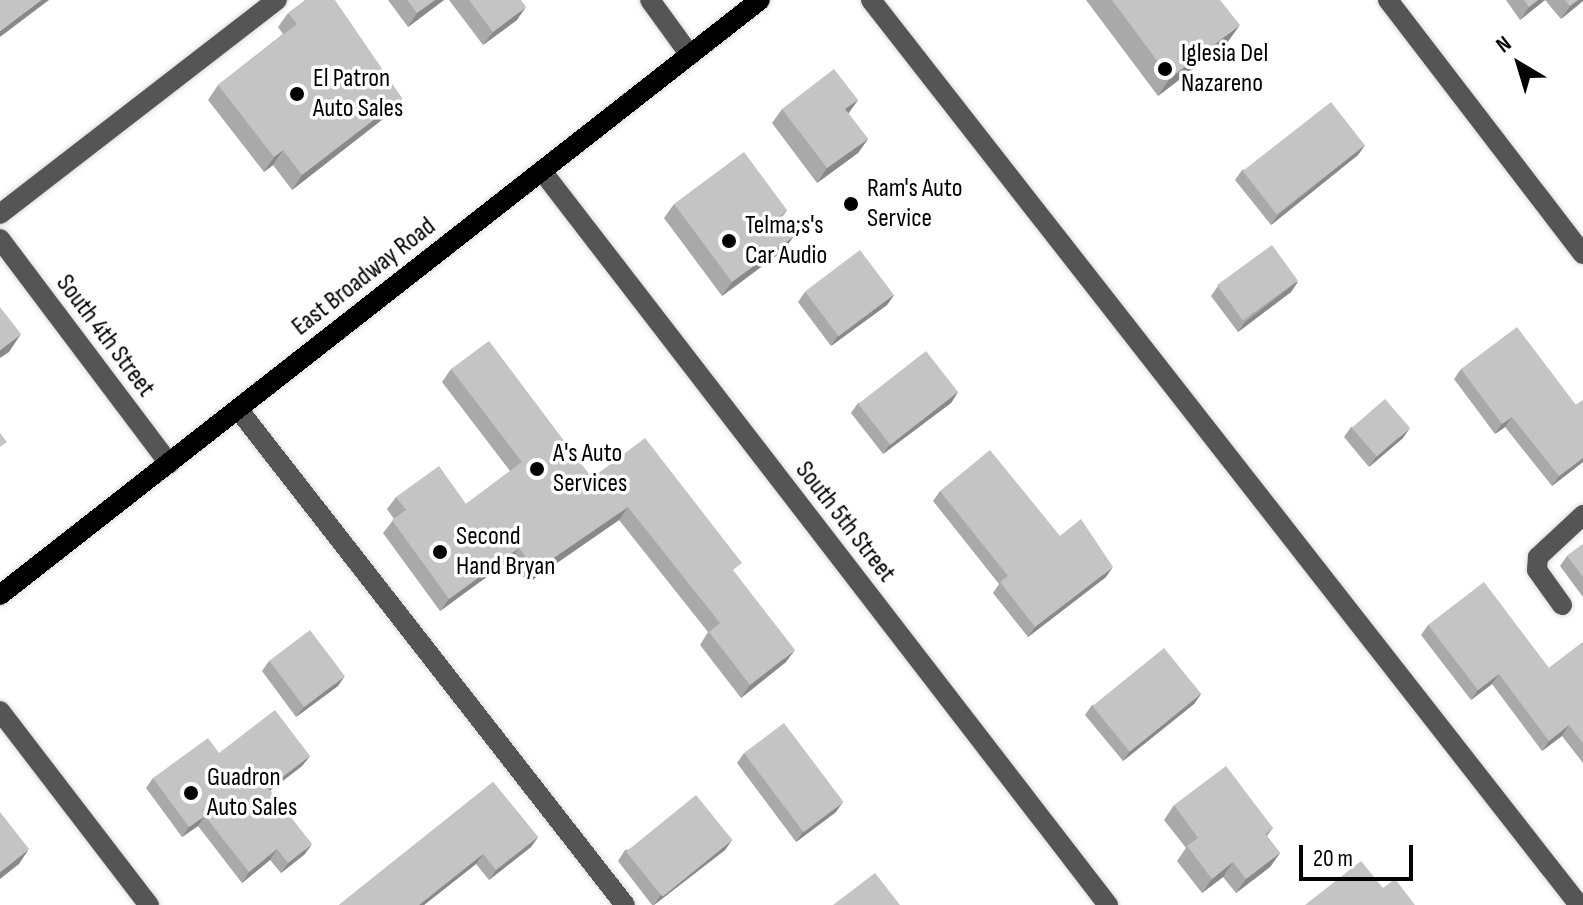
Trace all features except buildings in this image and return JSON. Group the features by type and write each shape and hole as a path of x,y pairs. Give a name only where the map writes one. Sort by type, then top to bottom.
{"main road":[{"name":"East Broadway Road","path":"0,595 760,0"}],"street":[{"path":"0,214 277,0"},
{"path":"650,0 690,55"},
{"path":"871,0 1579,905"},
{"path":"1388,0 1583,254"},
{"name":"South 5th Street","path":"542,171 1108,905"},
{"name":"South 4th Street","path":"0,239 169,463"},
{"path":"238,409 625,905"},
{"path":"1562,605 1537,570 1538,557 1583,515"},
{"path":"0,711 149,905"}],"place":[{"name":"Iglesia Del Nazareno","path":"1165,69"},
{"name":"El Patron Auto Sales","path":"297,94"},
{"name":"Ram's Auto Service","path":"851,204"},
{"name":"Telma;s's Car Audio","path":"729,241"},
{"name":"A's Auto Services","path":"537,469"},
{"name":"Second Hand Bryan","path":"440,552"},
{"name":"Guadron Auto Sales","path":"191,793"}]}
